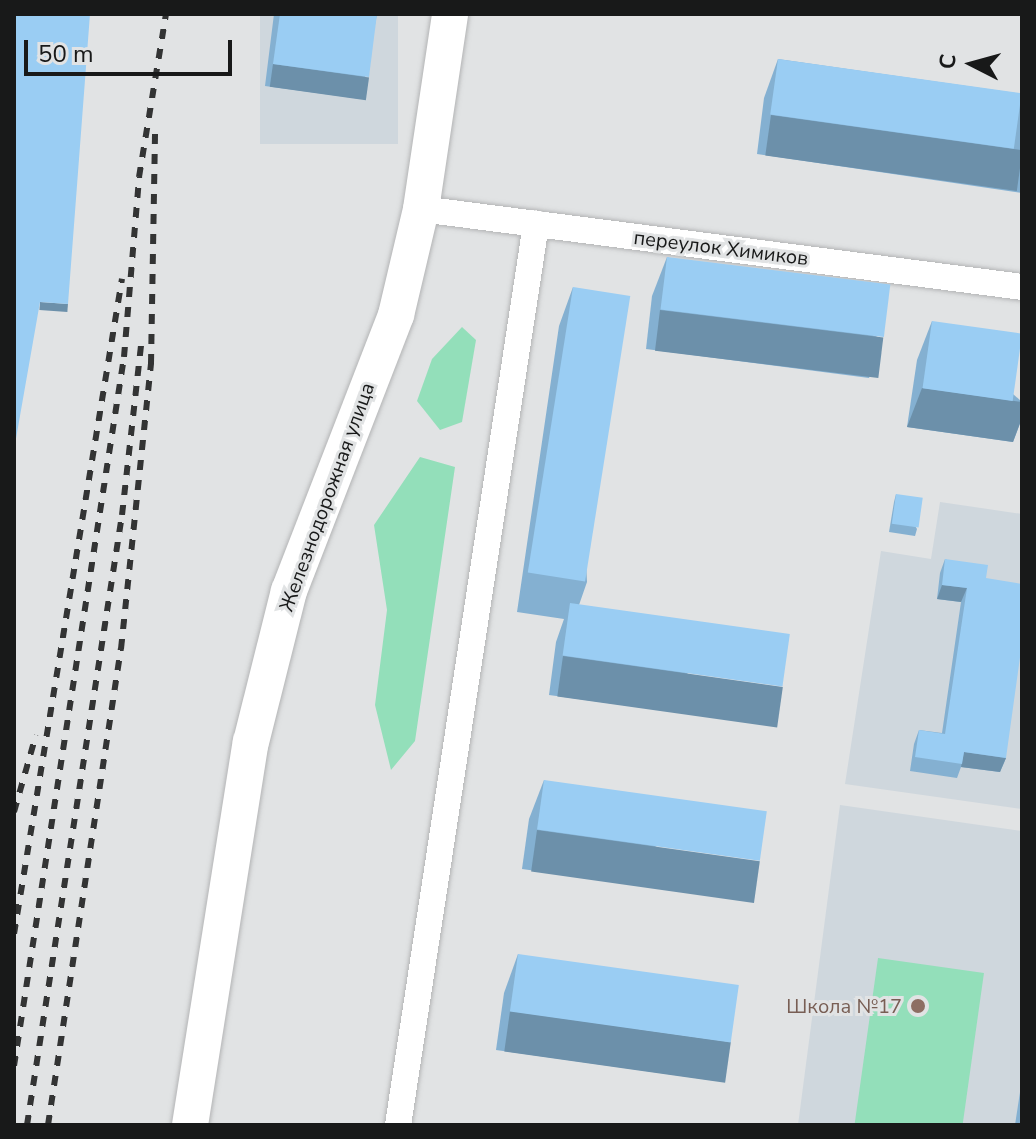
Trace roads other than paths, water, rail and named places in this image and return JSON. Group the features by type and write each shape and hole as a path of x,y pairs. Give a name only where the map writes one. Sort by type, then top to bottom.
{"main road":[{"name":"Железнодорожная улица","path":"190,1125 251,742 285,606 396,315 421,209 450,14"}],"street":[{"name":"переулок Химиков","path":"421,209 1022,287"},
{"path":"398,1125 536,224"}],"railway":[{"path":"14,1066 124,357 139,177 166,14"},
{"path":"48,1125 121,649 151,364 155,132"},
{"path":"14,934 122,279"},
{"path":"27,1125 122,515 142,337"},
{"path":"14,812 36,735"}],"place":[{"name":"Школа №17","path":"918,1006"}]}
